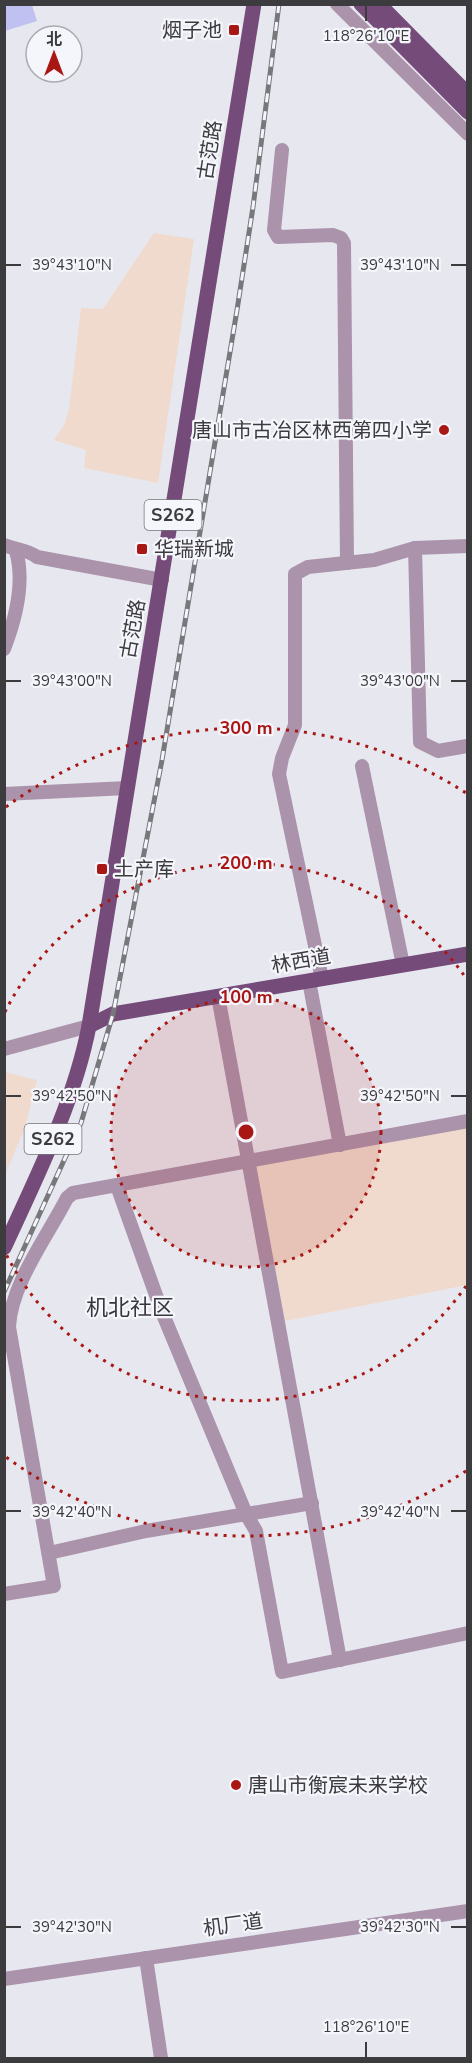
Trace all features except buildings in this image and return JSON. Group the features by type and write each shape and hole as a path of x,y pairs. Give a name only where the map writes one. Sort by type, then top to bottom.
{"main road":[{"name":"古范路","path":"4,1248 60,1122 84,1050 89,1026 254,4"},
{"path":"361,4 468,112"},
{"path":"379,4 468,94"},
{"name":"林西道","path":"89,1026 114,1014 468,954"}],"street":[{"path":"338,4 468,134"},
{"path":"389,4 468,83"},
{"path":"282,150 274,230 278,237 333,235 341,238 344,243 347,563"},
{"path":"339,1145 315,980 279,774 282,758 295,725 295,574 308,567 384,558 415,548 468,546"},
{"path":"10,548 28,550 37,556 162,580"},
{"path":"4,648 12,630 22,571 10,548"},
{"path":"415,548 420,742 438,751 468,746"},
{"path":"22,571 31,565 37,556"},
{"path":"362,766 403,965"},
{"path":"4,794 127,788"},
{"path":"218,996 340,1660"},
{"name":"林西道","path":"5,1045 89,1026"},
{"path":"4,1594 54,1586 9,1328 10,1314 24,1274 67,1198 73,1193 468,1121"},
{"path":"117,1186 162,1312 246,1514 256,1531 282,1672 468,1633"},
{"path":"49,1553 146,1532 312,1503"},
{"name":"机厂道","path":"4,1979 468,1911"},
{"path":"146,1958 161,2058"}],"shaded area":[{"path":"5,4 32,5 37,21 5,31"},
{"path":"154,233 194,239 158,483 84,468 86,450 54,440 64,425 69,409 81,308 103,309"},
{"path":"5,1072 37,1080 25,1128 5,1175"},
{"path":"467,1125 467,1285 285,1321 255,1166"}],"railway":[{"path":"4,1292 81,1123 113,1014 162,760 237,310 253,207 279,4"}],"place":[{"name":"烟子池","path":"234,30"},
{"name":"唐山市古冶区林西第四小学","path":"444,430"},
{"name":"华瑞新城","path":"142,549"},
{"name":"土产库","path":"102,869"},
{"name":"唐山市衡宸未来学校","path":"236,1785"}],"district":[{"name":"机北社区","path":"130,1308"}]}
